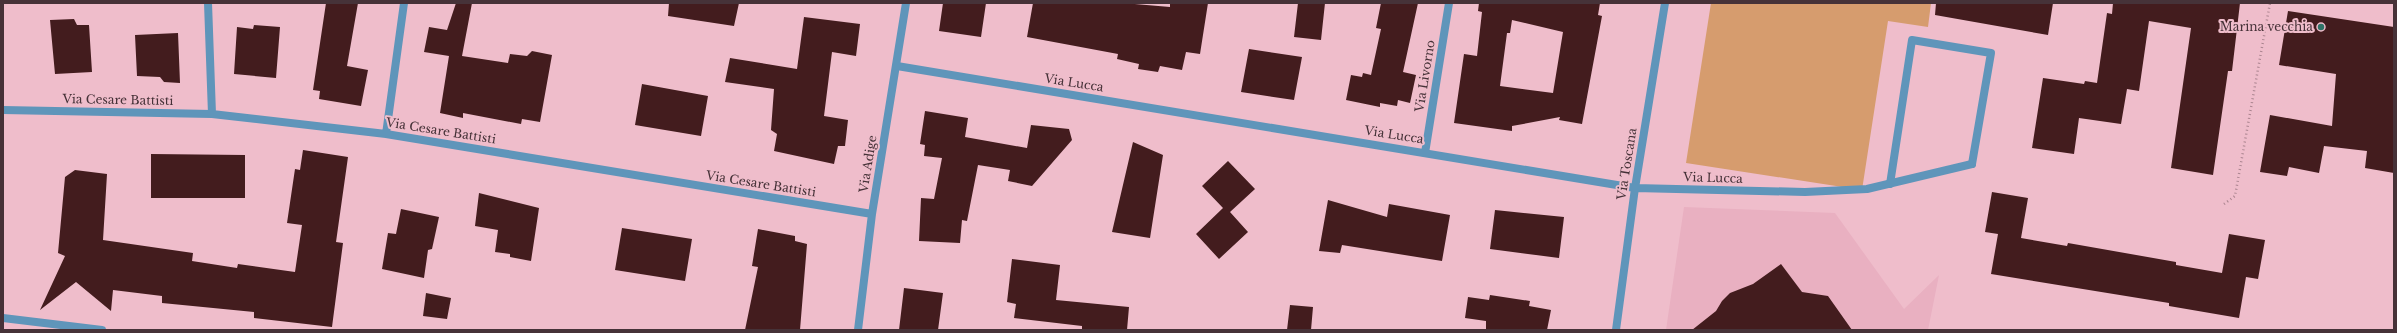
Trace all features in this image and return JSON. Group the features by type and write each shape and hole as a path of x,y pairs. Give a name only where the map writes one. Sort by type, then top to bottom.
{"street":[{"path":"208,3 212,114"},
{"path":"386,134 404,3"},
{"name":"Via Adige","path":"858,330 872,214 906,3"},
{"name":"Via Livorno","path":"1425,152 1449,3"},
{"name":"Via Toscana","path":"1616,330 1635,188 1665,3"},
{"name":"Via Lucca","path":"897,66 1425,152 1635,188 1805,192 1867,189 1890,184 1972,164 1991,53 1912,40 1890,184"},
{"name":"Via Cesare Battisti","path":"3,110 212,114 386,134 872,214"},
{"path":"3,318 102,330"}],"path":[{"path":"2224,204 2235,196 2270,3"}],"shaded area":[{"path":"1711,3 1931,3 1928,27 1888,21 1862,190 1686,163"},
{"path":"1684,207 1835,213 1904,309 1939,275 1928,330 1666,330"}],"building":[{"path":"326,3 358,3 347,66 368,70 361,106 319,99 320,91 313,90"},
{"path":"456,3 472,3 462,56 508,63 510,54 527,56 532,51 552,55 540,122 522,119 521,124 463,113 463,118 440,113 449,56 424,52 429,27 447,30"},
{"path":"669,3 739,3 734,26 668,16"},
{"path":"943,3 986,3 981,37 939,31"},
{"path":"1033,3 1123,3 1170,7 1170,3 1208,3 1200,54 1186,52 1182,70 1160,66 1158,72 1138,69 1139,64 1117,59 1118,54 1027,37"},
{"path":"1298,3 1325,3 1321,40 1294,37"},
{"path":"1381,3 1418,3 1403,72 1416,75 1410,103 1398,100 1397,106 1380,103 1380,107 1346,100 1351,75 1362,77 1363,73 1371,75 1381,29 1376,28"},
{"path":"1479,3 1600,3 1598,15 1602,16 1582,124 1559,120 1560,117 1512,126 1512,131 1454,123 1464,54 1477,56 1482,12 1478,11","holes":["1512,20 1563,32 1553,93 1500,86 1507,33 1510,33"]},
{"path":"1936,3 2053,3 2048,35 1935,15"},
{"path":"2113,3 2240,3 2232,71 2228,71 2213,175 2171,168 2191,28 2149,21 2139,91 2127,89 2121,124 2079,118 2074,154 2032,148 2043,78 2084,84 2085,81 2097,83 2107,13 2112,14"},
{"path":"2288,11 2394,27 2394,173 2365,168 2367,151 2324,146 2319,173 2289,167 2287,176 2260,172 2270,115 2332,126 2336,74 2279,65"},
{"path":"804,17 860,24 856,56 832,52 824,116 848,120 845,146 838,146 834,164 774,151 777,134 771,130 774,89 725,82 730,58 797,69"},
{"path":"74,19 77,25 89,25 92,72 55,74 50,20"},
{"path":"254,25 280,27 276,78 234,74 237,27 253,29"},
{"path":"178,33 180,83 164,82 160,77 137,76 135,35"},
{"path":"1249,49 1302,57 1294,100 1241,92"},
{"path":"642,84 708,96 701,136 635,125"},
{"path":"925,111 968,118 965,137 1027,148 1031,125 1069,129 1072,140 1032,186 1008,181 1010,170 978,165 967,221 962,220 960,243 919,241 921,198 934,199 942,158 924,156 925,145 920,144"},
{"path":"1133,142 1163,155 1150,238 1112,232"},
{"path":"303,150 348,157 336,242 343,243 332,327 254,318 254,312 162,303 162,296 113,290 111,311 76,282 40,310 65,256 58,253 65,177 75,170 107,174 103,240 193,253 192,261 237,268 238,264 295,272 302,225 287,223 295,169 300,170"},
{"path":"151,154 245,155 245,198 151,198"},
{"path":"1228,161 1255,189 1230,212 1248,232 1219,259 1196,234 1223,208 1202,186"},
{"path":"1992,192 2028,198 2021,238 2067,246 2068,243 2176,262 2176,265 2222,273 2229,234 2265,240 2258,279 2246,277 2239,318 2169,306 2169,303 1991,274 1998,234 1985,232"},
{"path":"479,193 539,208 531,261 510,257 510,254 495,252 498,230 475,226"},
{"path":"1328,200 1387,217 1389,204 1450,215 1442,261 1342,245 1340,253 1319,251"},
{"path":"401,209 439,217 432,249 428,250 424,278 382,269 388,233 396,234"},
{"path":"1495,210 1564,217 1559,258 1490,249"},
{"path":"622,228 692,239 685,281 615,270"},
{"path":"758,229 795,236 795,241 807,244 800,330 745,330 758,267 752,266"},
{"path":"1012,259 1060,265 1056,300 1129,307 1127,330 1082,330 1082,326 1014,318 1016,304 1007,302"},
{"path":"1781,264 1802,292 1828,296 1852,330 1692,330 1716,311 1722,301 1730,293 1753,284"},
{"path":"904,288 943,293 938,330 899,330"},
{"path":"426,293 451,298 447,319 423,316"},
{"path":"1490,295 1530,301 1529,306 1551,310 1547,330 1486,330 1486,321 1465,318 1468,297 1489,300"},
{"path":"1290,305 1313,307 1311,330 1287,330"}],"place":[{"name":"Marina vecchia","path":"2321,27"}]}
